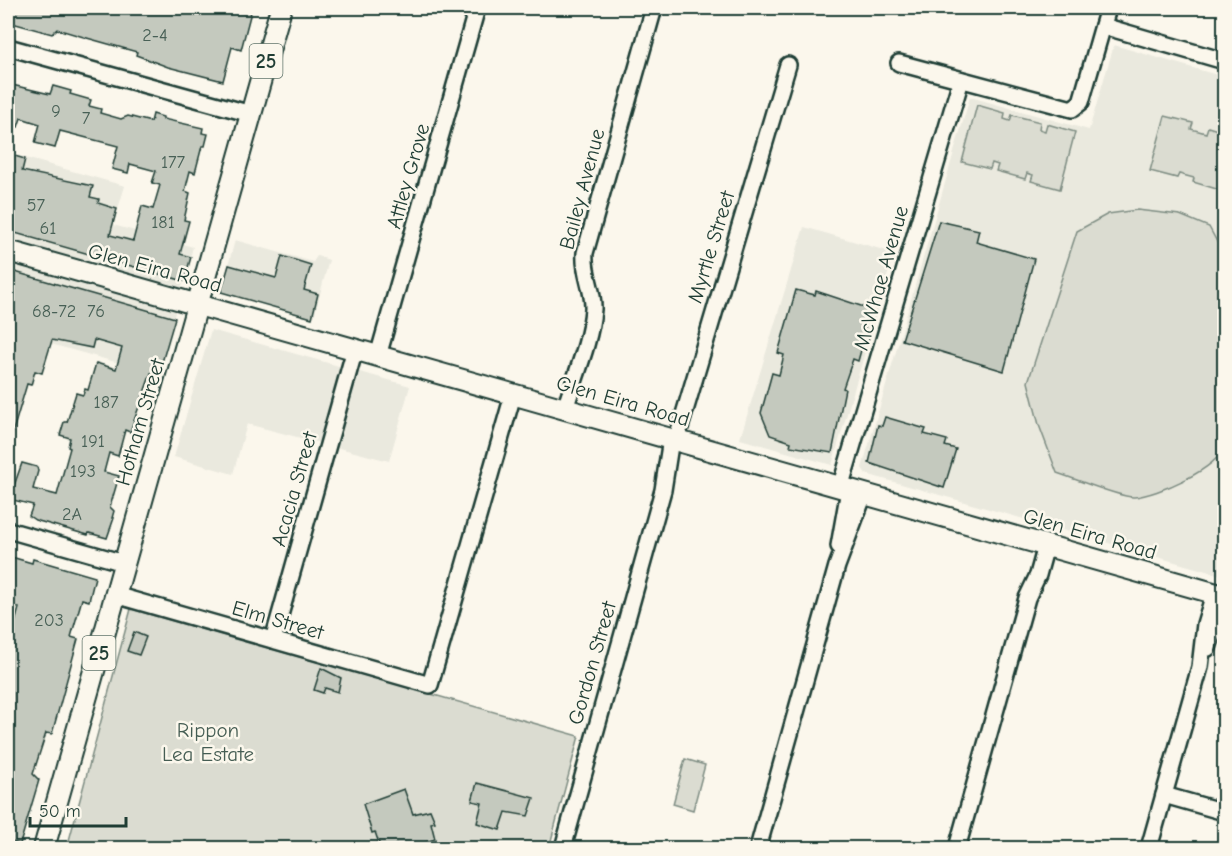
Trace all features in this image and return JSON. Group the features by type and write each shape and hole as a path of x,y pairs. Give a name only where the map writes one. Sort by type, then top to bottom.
{"main road":[{"name":"Hotham Street","path":"44,849 280,8"},
{"name":"Glen Eira Road","path":"8,251 1221,596"}],"street":[{"name":"Attley Grove","path":"378,356 477,8"},
{"path":"899,63 1063,108 1075,109 1082,102 1108,8"},
{"name":"Bailey Avenue","path":"565,409 592,316 592,297 585,273 585,253 652,15"},
{"path":"1103,26 1224,61"},
{"path":"8,47 251,114"},
{"name":"Myrtle Street","path":"676,441 788,65"},
{"name":"McWhae Avenue","path":"758,849 837,566 851,490 961,80"},
{"name":"Acacia Street","path":"273,640 355,350"},
{"name":"Elm Street","path":"115,595 430,685 513,395"},
{"name":"Gordon Street","path":"563,849 676,441"},
{"path":"8,530 124,563"},
{"path":"957,849 1027,598 1038,575 1041,545"},
{"path":"1149,849 1200,667 1205,624 1221,596"},
{"path":"1164,795 1224,812"}],"shaded area":[{"path":"1114,45 1224,77 1224,576 866,474 862,468 970,97 1089,130"},
{"path":"8,153 125,186 113,225 193,247 158,374 8,332"},
{"path":"804,227 894,253 832,465 740,439"},
{"path":"235,240 313,262 317,256 329,260 314,317 224,293 222,288"},
{"path":"211,330 410,386 389,461 247,424 233,474 174,457"}],"green space":[{"path":"977,105 1005,113 1004,119 1010,121 1012,115 1040,122 1039,129 1045,131 1047,124 1075,132 1060,189 1031,181 1033,175 1027,173 1025,179 996,171 998,165 992,163 990,169 962,162"},
{"path":"1165,116 1193,123 1191,129 1206,133 1208,127 1224,132 1224,175 1220,190 1193,182 1194,178 1179,174 1177,178 1150,171"},
{"path":"1137,210 1180,215 1209,227 1224,255 1224,446 1219,455 1199,472 1171,486 1134,497 1108,491 1057,473 1039,425 1028,382 1077,231 1108,214"},
{"name":"Rippon Lea Estate","path":"131,609 579,736 549,848 67,848"},
{"path":"685,759 705,765 693,810 673,804"}],"building":[{"path":"13,8 252,8 241,50 232,47 223,81 168,67 136,55 137,52 57,29 52,34 12,23"},
{"path":"8,84 50,94 53,86 71,91 70,94 91,100 89,106 101,109 100,113 121,119 128,116 151,122 153,114 163,119 203,128 202,133 208,134 205,146 202,146 195,173 190,171 185,191 190,193 184,220 189,221 180,254 191,257 184,281 8,231 8,154 25,159 22,171 93,186 90,197 99,199 98,203 117,209 110,235 133,241 142,206 153,209 160,185 152,183 156,171 130,164 128,173 112,169 118,146 60,131 55,148 35,143 40,124 21,118 18,127 8,124"},
{"path":"939,221 979,230 976,242 1034,259 1004,371 902,340"},
{"path":"282,256 311,265 304,290 318,294 312,318 221,292 229,265 276,278"},
{"path":"8,270 175,318 158,376 151,373 130,432 125,430 118,456 109,453 104,472 119,476 110,507 114,511 112,518 114,518 107,538 35,520 29,516 33,505 13,500 14,495 11,494 22,463 37,467 33,489 57,495 70,448 68,447 70,438 60,435 64,422 67,422 76,393 83,395 85,389 88,390 96,363 116,369 122,348 94,340 92,348 52,340 42,373 35,371 31,385 27,384 10,441 8,440"},
{"path":"796,290 815,295 816,291 870,309 864,331 870,333 867,344 863,343 858,361 853,359 843,388 845,389 832,453 790,446 791,442 770,435 761,413 772,373 779,375 784,355 778,353"},
{"path":"885,417 926,429 924,434 947,440 945,446 956,449 944,488 869,463 878,425 882,426"},
{"path":"8,556 32,563 33,559 95,577 89,601 82,599 71,637 78,639 52,734 46,733 33,774 39,780 20,844 8,841 8,648 19,608 8,604"},
{"path":"134,632 146,637 139,655 127,651"},
{"path":"321,668 341,678 338,692 325,688 323,693 314,690"},
{"path":"477,783 534,798 528,816 506,812 500,830 477,823 482,803 472,801"},
{"path":"404,789 413,814 430,810 435,822 431,823 435,839 406,849 398,849 397,845 381,849 375,832 372,833 363,804"}]}
